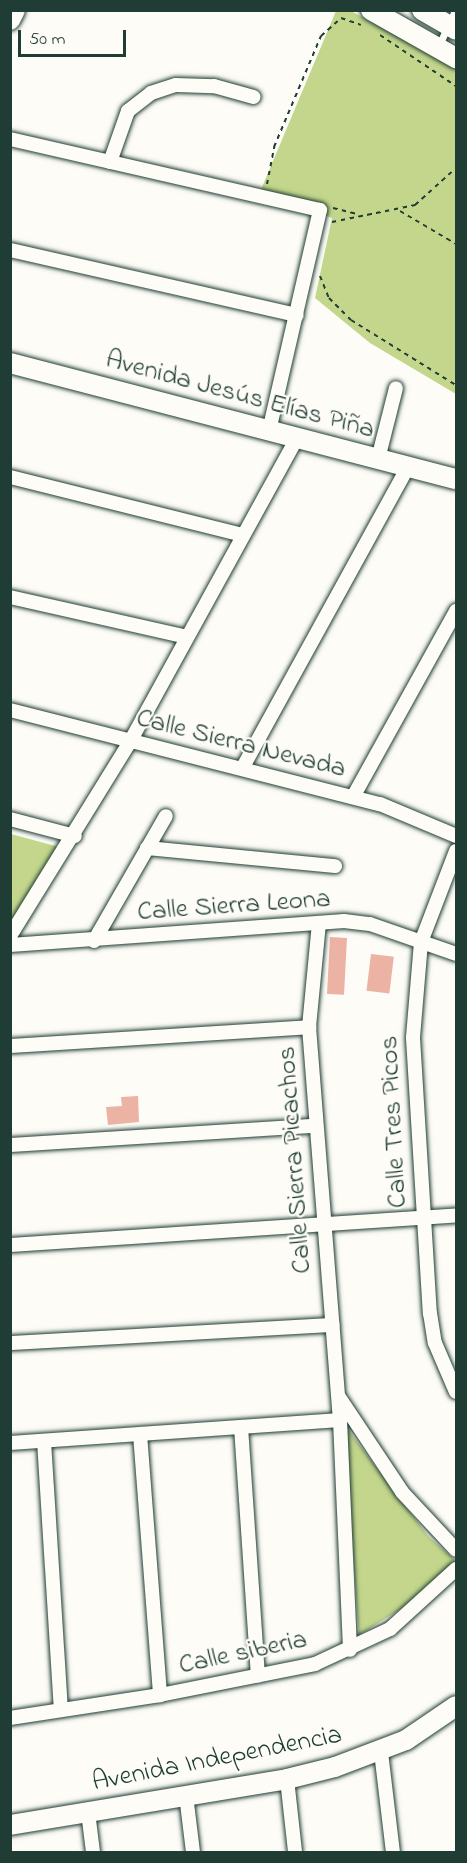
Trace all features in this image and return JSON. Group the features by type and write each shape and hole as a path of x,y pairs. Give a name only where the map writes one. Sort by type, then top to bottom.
{"street":[{"path":"10,20 15,10"},
{"path":"371,10 384,28 438,47 456,58"},
{"path":"422,10 453,22"},
{"path":"110,162 128,111 151,93 176,85 214,86 254,97"},
{"path":"10,139 320,210 269,431"},
{"path":"10,250 297,315"},
{"name":"Avenida Jesús Elías Piña","path":"10,363 456,479"},
{"path":"378,459 396,388"},
{"path":"10,936 75,836 131,740 297,438"},
{"path":"243,767 409,465"},
{"path":"10,477 242,535"},
{"path":"10,597 187,637"},
{"path":"353,797 456,611"},
{"name":"Calle Sierra Nevada","path":"10,710 243,767 353,797 456,836"},
{"path":"94,941 166,816"},
{"path":"10,819 75,836"},
{"path":"147,848 335,866"},
{"name":"Calle Tres Picos","path":"456,851 421,942 413,1038 423,1217 435,1343 456,1392"},
{"name":"Calle Sierra Leona","path":"10,945 94,941 319,923 370,924 456,954"},
{"name":"Calle Sierra Picachos","path":"319,923 309,1027 315,1126 340,1420 350,1650"},
{"path":"10,1046 309,1027"},
{"path":"10,1145 315,1126"},
{"path":"10,1245 456,1215"},
{"path":"10,1343 332,1325"},
{"name":"Calle Sierra Picachos","path":"337,1394 402,1492 456,1550"},
{"path":"10,1443 340,1420"},
{"path":"241,1427 258,1675"},
{"path":"140,1434 160,1695"},
{"path":"44,1441 61,1708"},
{"name":"Calle siberia","path":"10,1718 61,1708 160,1695 315,1664 350,1650 390,1629 456,1569"},
{"name":"Avenida Independencia","path":"10,1826 286,1779 381,1752 456,1706"},
{"path":"381,1752 393,1852"},
{"path":"286,1779 295,1852"},
{"path":"186,1795 193,1852"},
{"path":"88,1812 93,1852"}],"lane":[{"path":"438,47 453,22"}],"path":[{"path":"265,196 274,147 321,36 341,18 349,18 384,28 456,86"},
{"path":"328,226 360,215 400,211 415,205 456,168"},
{"path":"320,210 326,207 360,215"},
{"path":"400,211 456,244"},
{"path":"318,269 329,298 351,320 456,385"}],"green space":[{"path":"336,11 351,11 456,68 456,394 370,343 315,298 332,218 260,192"},
{"path":"11,834 59,847 11,925"},
{"path":"349,1431 428,1536 456,1561 415,1600 359,1635 344,1432"}],"building":[{"path":"330,937 347,938 344,995 327,994"},
{"path":"371,954 394,957 389,994 366,991"},
{"path":"138,1096 139,1122 108,1125 106,1107 122,1106 121,1097"}]}
